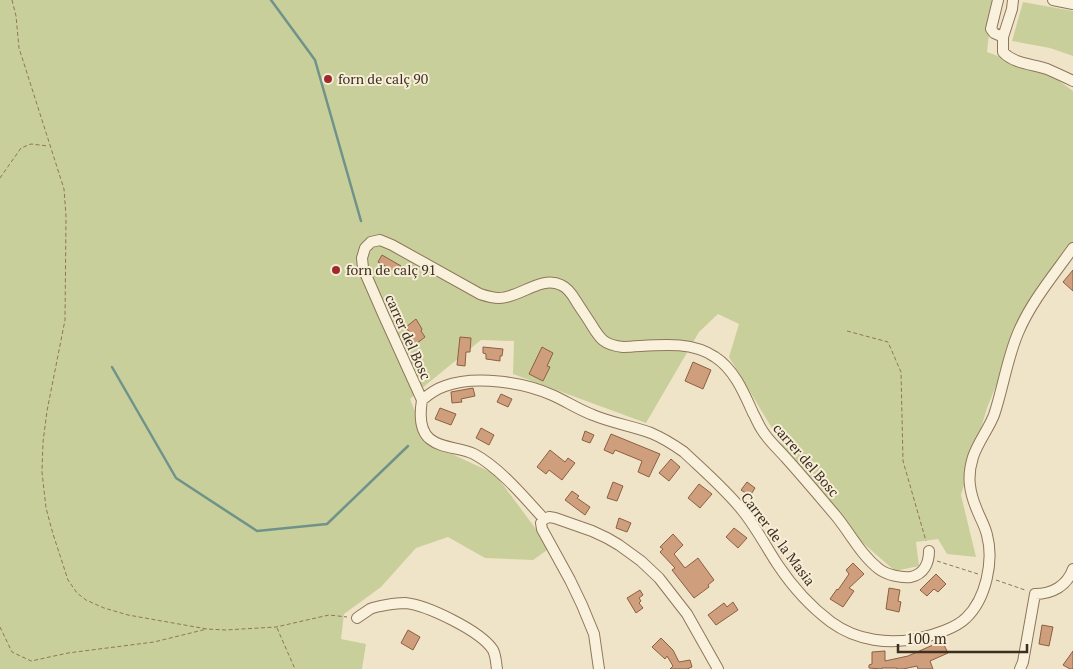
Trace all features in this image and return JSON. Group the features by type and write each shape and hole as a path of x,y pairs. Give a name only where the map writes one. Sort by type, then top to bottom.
{"street":[{"path":"998,0 991,29 994,33 1003,37"},
{"path":"1013,0 1003,37 1002,52 1012,59 1046,69 1073,82"},
{"path":"1053,0 1073,4"},
{"name":"carrer del Bosc","path":"422,400 363,268 362,258 365,248 372,242 380,240 392,244 480,294 490,297 499,298 514,295 551,281 558,283 573,296 598,337 614,346 693,346 714,356 722,362 734,377 762,430 838,518 880,571 906,578 915,576 926,565 929,559 929,551"},
{"name":"Carrer de la Masia","path":"422,400 444,386 463,381 520,384 554,395 594,416 664,439 684,452 742,510 757,530 778,566 793,585 826,617 847,631 864,638 886,642 910,640 945,630 963,621 978,602 987,581 990,559 989,542 987,532 972,497 969,479 973,457 991,422 1017,334 1030,308 1073,248"},
{"path":"422,400 420,410 424,431 430,439 440,444 459,448 474,454 516,489 544,519"},
{"path":"599,669 594,634 582,604 542,530 541,523 549,517 592,531 619,545 660,578 687,614 718,669"},
{"path":"1020,669 1023,662 1035,594 1046,594 1055,590 1071,576 1073,569"},
{"path":"357,618 372,608 398,604 410,604 428,609 480,636 493,651 497,669"}],"path":[{"path":"12,0 16,16 18,48 64,189 66,216 64,320 47,411 42,472 46,508 68,580 86,600 104,608 128,615 208,629 276,627 329,615 357,618"},
{"path":"0,178 21,148 31,144 50,146"},
{"path":"847,331 888,342 901,372 903,461 929,551"},
{"path":"0,627 12,652 31,661 68,653 154,642 208,629"},
{"path":"276,627 295,669"}],"green space":[{"path":"0,0 995,0 991,15 987,52 1051,75 1073,91 1073,247 1028,307 987,408 961,495 976,557 947,554 938,539 916,542 919,566 895,571 856,537 782,445 729,357 739,324 718,314 699,332 646,423 513,374 514,341 481,340 410,399 428,443 495,474 550,548 533,560 485,558 448,537 416,548 381,587 344,614 341,639 366,644 362,669 0,669"},
{"path":"1023,2 1073,11 1073,56 1050,48 1012,41"}],"building":[{"path":"382,255 401,266 397,273 378,262"},
{"path":"1073,270 1073,291 1063,282"},
{"path":"416,319 425,337 416,344 406,327"},
{"path":"460,337 471,338 470,352 466,352 465,366 457,365"},
{"path":"483,347 503,349 500,361 486,359"},
{"path":"542,347 553,353 547,366 550,367 543,381 529,374"},
{"path":"693,362 711,370 703,389 685,381"},
{"path":"473,388 475,396 461,399 462,402 452,403 451,392"},
{"path":"501,394 512,399 508,407 497,402"},
{"path":"440,408 456,414 451,425 435,419"},
{"path":"481,428 494,435 489,445 476,438"},
{"path":"585,431 594,435 590,443 582,440"},
{"path":"611,434 660,454 649,477 638,472 642,461 615,450 613,454 604,450"},
{"path":"550,450 565,462 568,458 575,463 562,480 549,470 546,474 537,467"},
{"path":"671,459 680,467 669,481 659,473"},
{"path":"613,482 623,486 617,501 607,498"},
{"path":"747,482 755,488 750,496 741,490"},
{"path":"699,484 712,494 700,508 688,498"},
{"path":"572,491 579,496 577,498 590,507 585,515 565,500"},
{"path":"619,518 631,523 627,532 616,528"},
{"path":"734,528 747,538 738,548 726,537"},
{"path":"673,534 683,545 674,554 685,568 698,558 714,580 708,585 709,587 694,598 672,570 675,568 660,552 663,549 660,547"},
{"path":"853,563 864,574 849,588 854,591 843,607 830,599 849,574 846,570"},
{"path":"936,574 946,584 938,592 934,589 927,596 920,590"},
{"path":"889,588 900,590 898,601 901,602 899,612 886,609"},
{"path":"640,590 643,595 639,598 641,601 639,603 643,608 636,613 627,598"},
{"path":"733,602 738,610 716,625 708,615 724,603 727,607"},
{"path":"1042,625 1053,627 1049,646 1039,644"},
{"path":"408,630 420,637 413,650 401,643"},
{"path":"661,638 673,650 679,662 690,660 692,667 687,669 670,669 673,666 667,656 665,659 652,647"},
{"path":"942,641 948,653 930,661 933,669 918,669 917,666 903,669 869,668 869,665 872,664 872,652 885,651 885,661 908,656"},
{"path":"1073,651 1073,669 1070,669 1063,665"}],"waterway":[{"path":"271,0 315,60 361,221"},
{"path":"112,367 176,478 257,531 327,524 408,446"}],"place":[{"name":"forn de calç 90","path":"328,79"},
{"name":"forn de calç 91","path":"336,270"}]}
